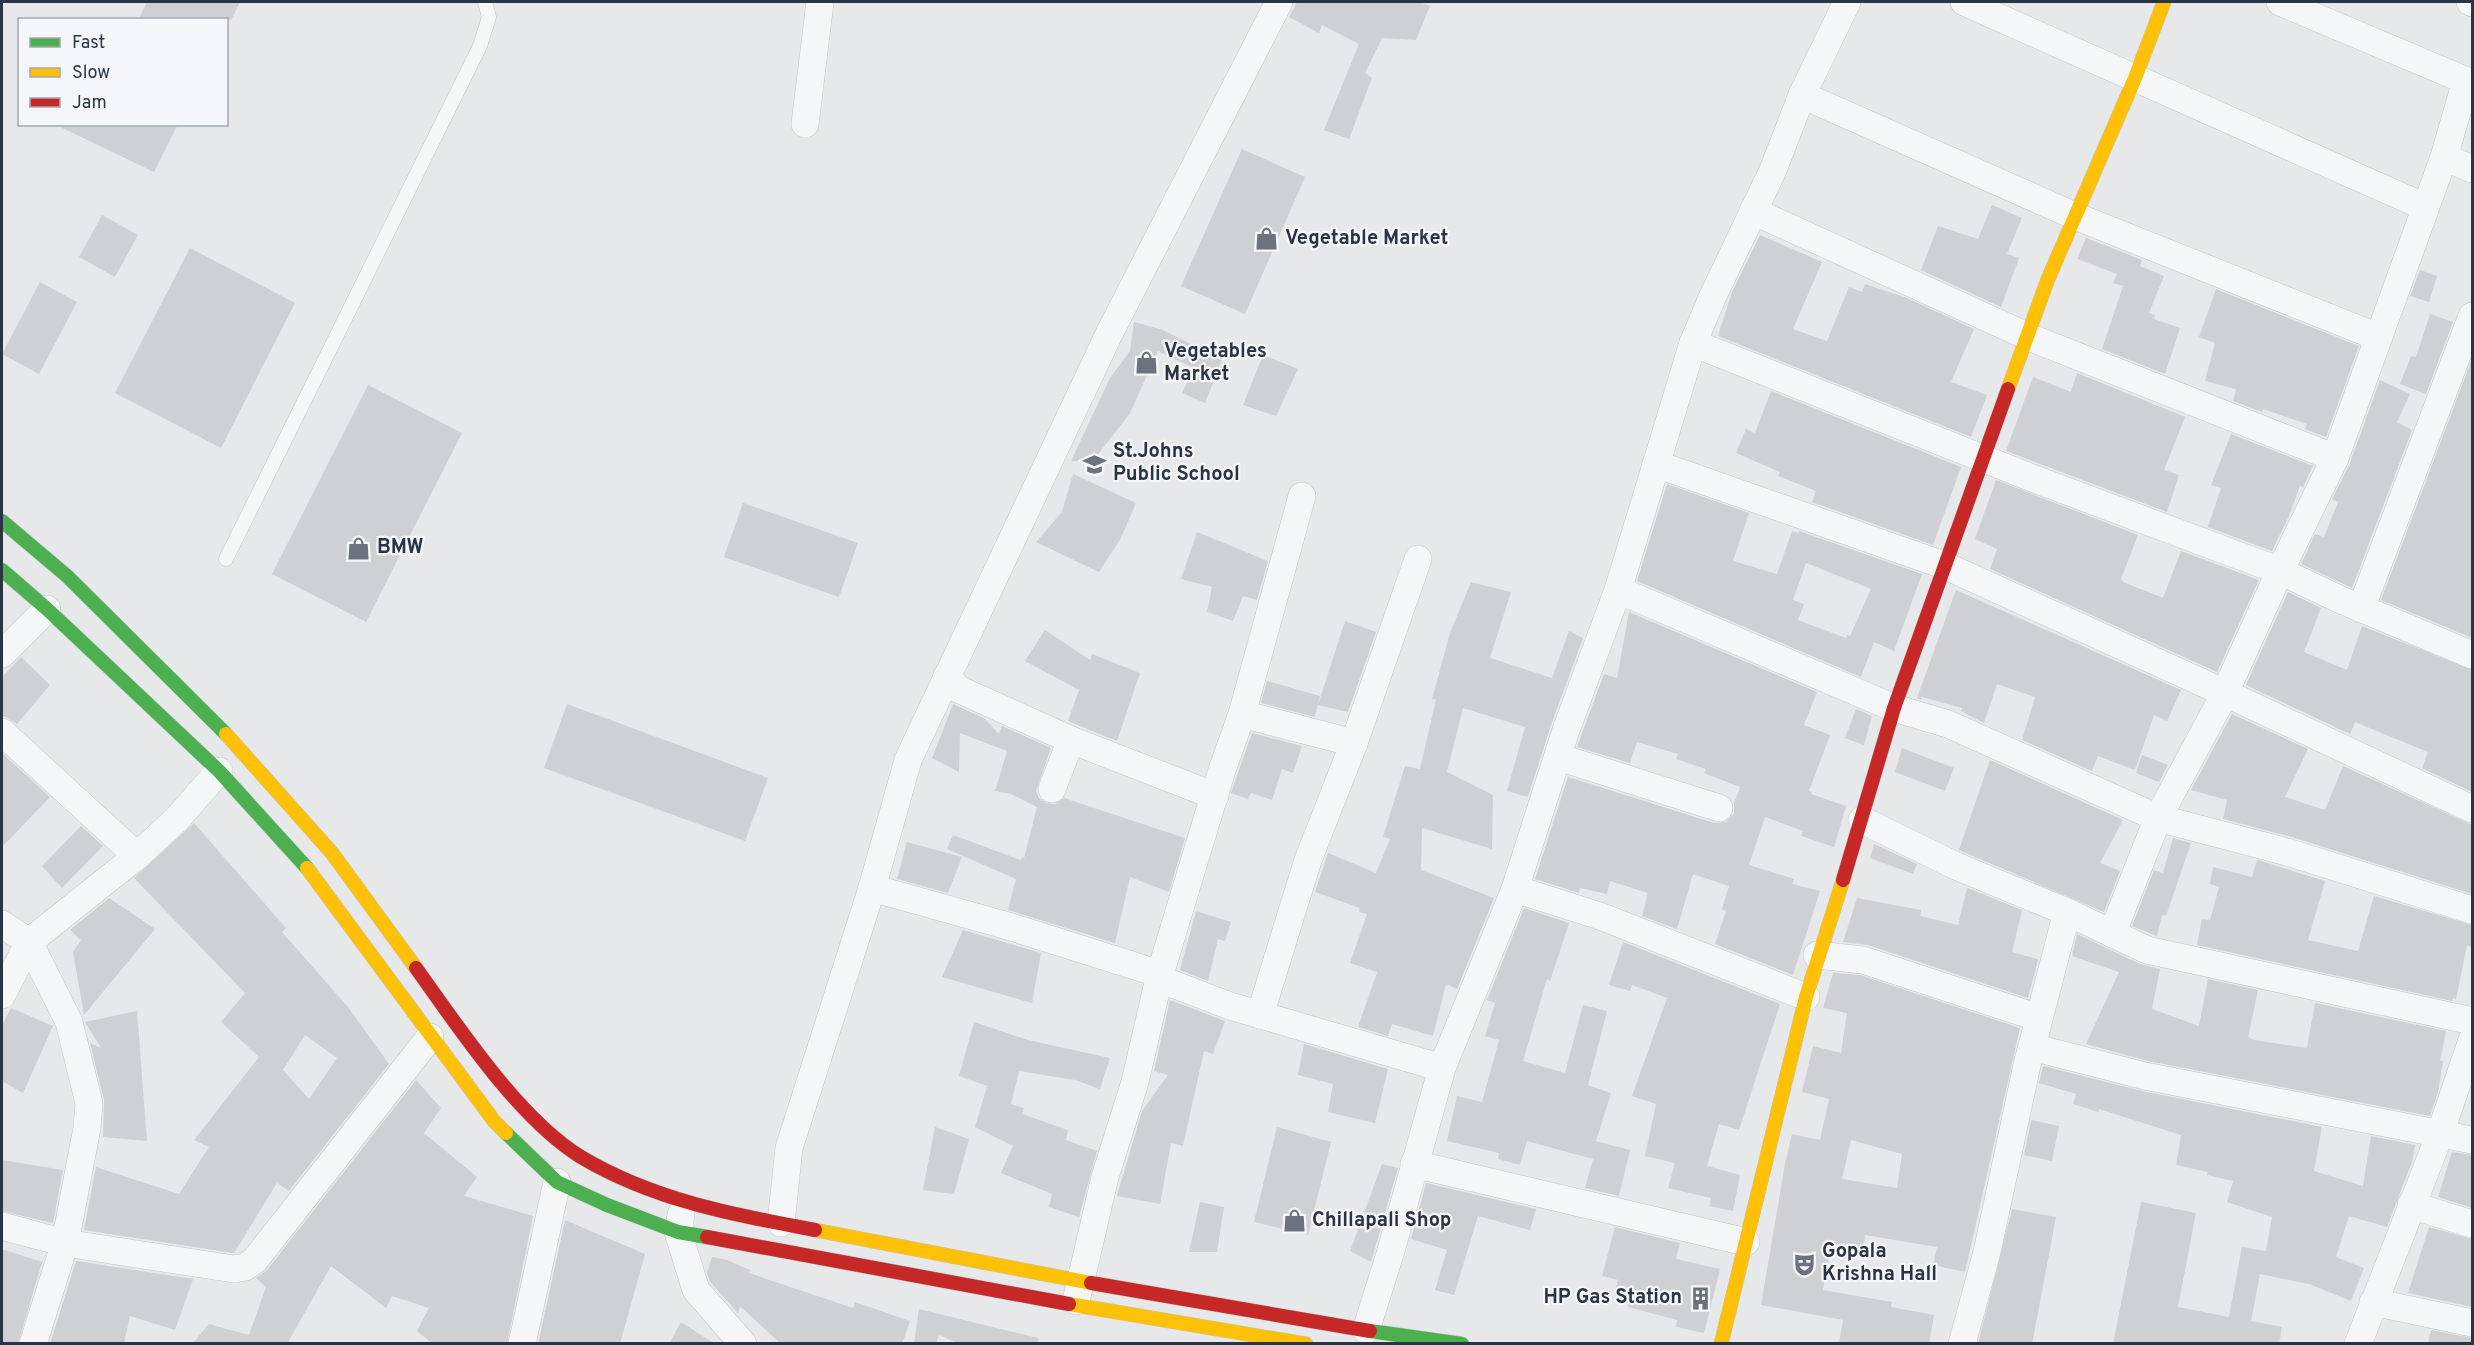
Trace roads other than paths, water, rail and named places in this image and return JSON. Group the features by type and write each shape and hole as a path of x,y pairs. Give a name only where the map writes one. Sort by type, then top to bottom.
{"main road":[{"path":"1721,1344 1817,955 1862,820 1894,708 2048,279 2136,78 2164,2"},
{"path":"2,521 67,576 240,748 332,853 506,1088 543,1126 580,1156 620,1176 683,1202 719,1212 781,1223 1077,1293 1226,1337 1306,1344"},
{"path":"2,570 47,609 219,771 310,872 494,1121 557,1182 607,1205 678,1232 1077,1293 1462,1344"}],"street":[{"path":"805,124 820,2"},
{"path":"781,1223 789,1148 872,888 908,760 1109,334 1279,2"},
{"path":"1366,1330 1390,1254 1442,1068 1515,889 1566,730 1618,590 1693,343 1773,170 1802,95 1847,2"},
{"path":"1964,2 2425,207"},
{"path":"2112,934 2158,818 2225,693 2280,571 2335,458 2469,82 2280,2"},
{"path":"1802,95 2074,216 2378,337"},
{"path":"2444,157 2472,169"},
{"path":"1753,211 2029,337 2335,458"},
{"path":"2361,609 2472,316"},
{"path":"1693,343 1984,459 2280,571 2361,609 2472,655"},
{"path":"1656,464 1946,566 2472,809"},
{"path":"1077,1293 1105,1177 1135,1082 1160,974 1222,770 1242,714 1302,496"},
{"path":"1260,1015 1308,860 1354,742 1418,559"},
{"path":"1618,590 1894,708 1948,724 2158,818 2287,852 2472,910"},
{"path":"2,654 47,609"},
{"path":"947,676 958,689 1071,740 1215,796"},
{"path":"1242,714 1354,742"},
{"path":"2,732 137,856"},
{"path":"1052,789 1071,740"},
{"path":"1558,757 1719,808"},
{"path":"2,995 29,942 137,856 177,819 219,771"},
{"path":"1862,820 1956,866 2067,912 2147,950 2472,1021"},
{"path":"872,888 1008,926 1160,974 1165,981 1230,1006 1442,1068"},
{"path":"1515,889 1600,916 1806,997"},
{"path":"1962,1344 1987,1252 2032,1047 2067,912"},
{"path":"2,924 29,942 69,1022 88,1103 87,1128 65,1243 33,1344"},
{"path":"1817,955 1863,960 2039,1018"},
{"path":"2,1226 65,1243 234,1269 245,1267 255,1260 430,1037"},
{"path":"2358,1344 2440,1134 2472,1040"},
{"path":"2032,1047 2145,1076 2472,1140"},
{"path":"1414,1164 1746,1242"},
{"path":"522,1344 557,1182"},
{"path":"683,1202 678,1232 696,1290 740,1342"},
{"path":"2411,1205 2472,1224"},
{"path":"2373,1302 2472,1323"}],"lane":[{"path":"226,560 480,46 489,17 485,2"}],"place":[{"name":"Vegetable Market","path":"1267,239"},
{"name":"Vegetables Market","path":"1146,363"},
{"name":"St.Johns Public School","path":"1095,464"},
{"name":"BMW","path":"359,548"},
{"name":"Chillapali Shop","path":"1294,1221"},
{"name":"Gopala Krishna Hall","path":"1804,1264"},
{"name":"HP Gas Station","path":"1700,1298"}]}
